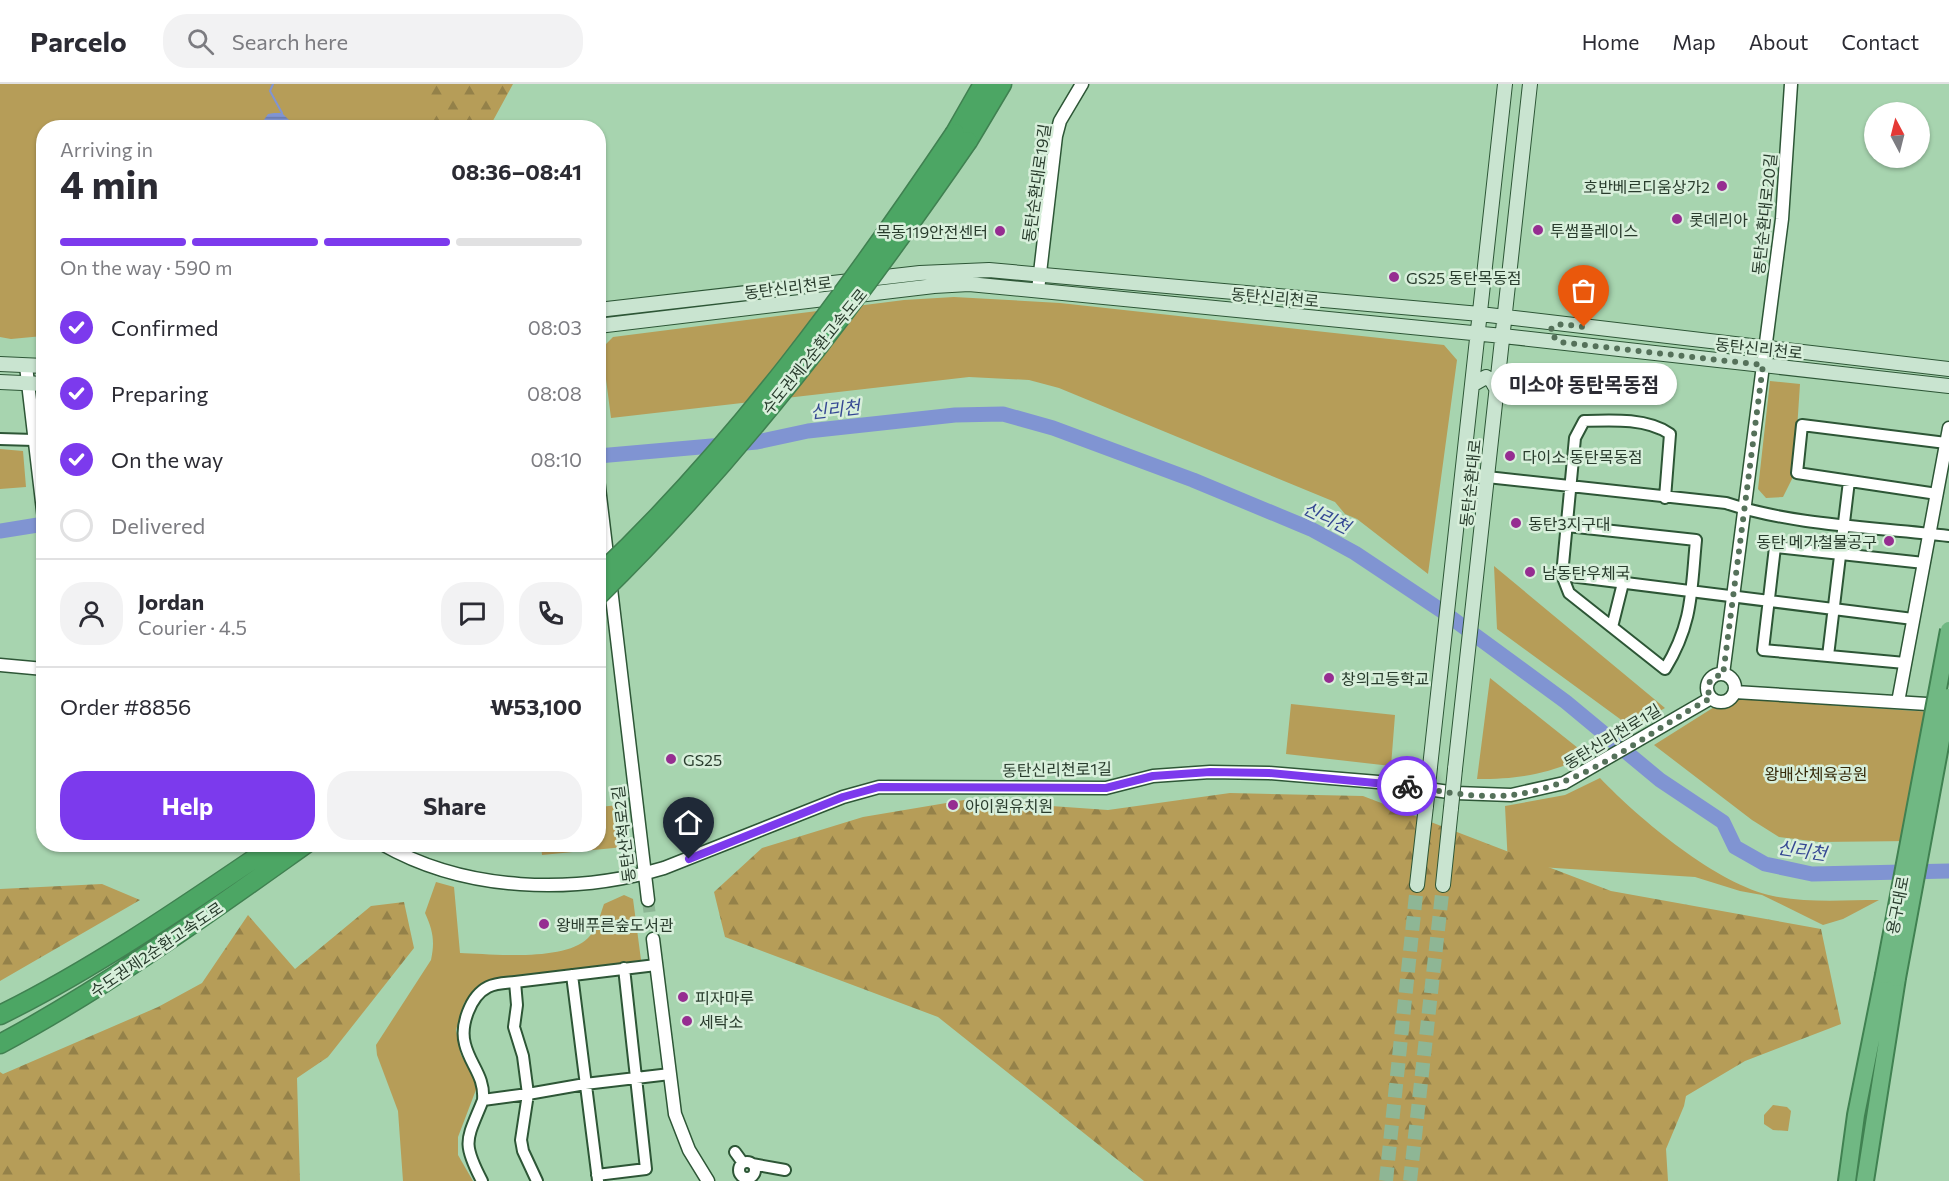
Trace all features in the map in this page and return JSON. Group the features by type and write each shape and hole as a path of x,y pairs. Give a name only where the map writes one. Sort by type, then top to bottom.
{"highway":[{"name":"수도권제2순환고속도로","path":"606,588 654,541 720,466 841,321 962,137 983,84"},
{"name":"수도권제2순환고속도로","path":"606,568 654,522 727,439 1002,84"},
{"name":"용구대로","path":"1865,1181 1890,976 1949,630"},
{"name":"용구대로","path":"1847,1181 1856,1115 1890,976 1949,697"},
{"name":"수도권제2순환고속도로","path":"0,1015 48,992 128,943 264,852"},
{"name":"수도권제2순환고속도로","path":"0,1044 52,1016 144,960 295,852"}],"main road":[{"name":"동탄순환대로","path":"1417,885 1505,84"},
{"name":"동탄순환대로","path":"1443,885 1530,84"},
{"path":"1485,262 1490,274 1497,278 1503,276 1511,268"},
{"name":"동탄신리천로","path":"606,309 920,273 988,270 1505,317 1949,369"},
{"path":"985,285 995,279 988,270"},
{"path":"1088,296 1081,285 1093,279"},
{"name":"동탄신리천로","path":"606,325 934,286 985,285 1503,336 1949,386"},
{"path":"622,307 618,316 625,323"},
{"path":"1415,328 1424,319 1423,314 1417,309"},
{"path":"1559,342 1550,333 1552,327 1562,324"},
{"path":"0,364 36,366"},
{"path":"1472,385 1486,377 1492,381 1497,390"},
{"path":"0,382 36,384"}],"street":[{"name":"동탄순환대로19길","path":"1038,290 1056,136 1060,121 1082,84"},
{"name":"동탄순환대로20길","path":"1765,347 1782,219 1791,84"},
{"path":"1723,675 1735,596 1765,347"},
{"path":"26,366 36,458"},
{"path":"1567,526 1696,540 1689,618 1680,645 1665,669 1569,593 1562,575 1575,438 1584,421 1611,420 1658,426 1670,434 1665,498"},
{"path":"1937,494 1797,473 1802,425 1946,443"},
{"path":"1898,702 1949,428"},
{"path":"0,440 34,440"},
{"path":"1487,477 1726,503 1744,509 1843,525 1949,536"},
{"path":"1828,656 1849,481"},
{"name":"동탄산척로2길","path":"606,545 648,900"},
{"path":"1905,663 1763,650 1775,547 1924,563"},
{"path":"1562,575 1914,619"},
{"path":"1612,627 1623,583"},
{"path":"0,665 36,668"},
{"path":"1711,698 1708,690 1709,682 1715,676 1723,675 1731,679 1735,692 1949,705"},
{"name":"동탄신리천로1길","path":"401,852 438,868 518,885 584,883 645,874 689,859 843,797 879,787 1106,788 1153,776 1210,772 1313,776 1456,793 1511,795 1564,783 1711,698 1719,702 1727,701 1735,692"},
{"path":"653,939 678,1125 689,1150 708,1181"},
{"path":"482,1181 468,1154 467,1140 483,1100 482,1079 464,1043 463,1030 477,995 488,987 515,982 656,965"},
{"path":"572,975 598,1178 646,1169 624,968"},
{"path":"515,982 517,1005 514,1027 523,1056 528,1094 521,1140 523,1151 537,1181"},
{"path":"483,1100 585,1084 670,1074"},
{"path":"735,1152 745,1171 785,1170"}],"green space":[{"path":"0,84 436,84 441,120 36,120 36,337 11,339 0,337"},
{"path":"428,84 513,84 493,120 434,120"},
{"path":"954,297 1060,303 1444,345 1457,360 1428,574 1357,519 1345,514 1335,502 1059,388 1029,380 969,377 611,418 606,379 606,344 613,337 904,300"},
{"path":"1770,381 1800,384 1794,475 1783,497 1766,498 1758,489"},
{"path":"0,449 23,451 26,487 0,489"},
{"path":"1494,566 1665,708 1631,727 1497,629"},
{"path":"1490,678 1588,756 1534,774 1477,779"},
{"name":"왕배산체육공원","path":"1741,699 1931,712 1911,841 1819,842 1779,837 1752,820 1654,745 1719,704"},
{"path":"1291,704 1395,715 1391,766 1286,754"},
{"path":"1600,778 1657,830 1704,865 1728,879 1773,896 1799,900 1879,900 1843,919 1823,925 1762,895 1740,891 1695,877 1508,865 1505,806 1565,795"},
{"path":"1230,793 1363,796 1611,891 1821,929 1841,1024 1745,1061 1686,1096 1666,1149 1668,1181 1144,1181 938,1017 725,937 714,892 762,848 863,817 964,800 1108,810"},
{"path":"619,805 624,847 606,849 606,806"},
{"path":"542,852 573,852 542,855"},
{"path":"436,882 454,887 460,953 545,954 577,946 594,930 604,904 624,895 633,899 641,960 484,984 464,1003 456,1030 461,1055 477,1087 458,1137 458,1155 473,1181 403,1181 398,1111 377,1055 376,1045 431,960 432,936 425,913"},
{"path":"102,884 140,900 0,981 0,889"},
{"path":"404,902 414,948 328,1057 297,1078 300,1181 0,1181 0,1072 3,1074 158,1007 202,983 248,915 295,969 371,906"},
{"path":"1773,1105 1787,1107 1791,1111 1788,1131 1773,1130 1764,1124 1764,1115"}],"water":[{"path":"282,113 289,120 264,120 268,114"}],"waterway":[{"path":"273,84 270,91 282,113"},
{"name":"신리천","path":"606,455 757,442 808,431 955,415 1003,414 1053,428 1193,480 1311,529 1355,553 1442,611 1566,702 1660,780 1723,822 1735,847 1765,864 1812,874 1949,871"},
{"name":"신리천","path":"0,531 36,525"}],"tunnel":[{"path":"1386,1181 1417,885"},
{"path":"1410,1181 1443,885"},
{"path":"648,900 653,939"}],"way so far":[{"path":"1407,786 1456,793 1511,795 1564,783 1711,698 1708,690 1709,682 1715,676 1723,675 1763,365 1559,342 1553,339 1550,333 1552,327 1562,324 1584,327"}],"place":[{"name":"호반베르디움상가2","path":"1722,186"},
{"name":"롯데리아","path":"1677,219"},
{"name":"투썸플레이스","path":"1538,230"},
{"name":"목동119안전센터","path":"1000,231"},
{"name":"GS25 동탄목동점","path":"1394,277"},
{"name":"미소야 동탄목동점","path":"1584,327"},
{"name":"다이소 동탄목동점","path":"1510,456"},
{"name":"동탄3지구대","path":"1516,523"},
{"name":"동탄 메가철물공구","path":"1889,541"},
{"name":"남동탄우체국","path":"1530,572"},
{"name":"창의고등학교","path":"1329,678"},
{"name":"GS25","path":"671,759"},
{"name":"아이원유치원","path":"953,805"},
{"name":"왕배푸른숲도서관","path":"544,924"},
{"name":"피자마루","path":"683,997"},
{"name":"세탁소","path":"687,1021"}],"route":[{"path":"689,859 843,797 879,787 916,785 1106,788 1153,776 1210,772 1269,773 1407,786"}]}
